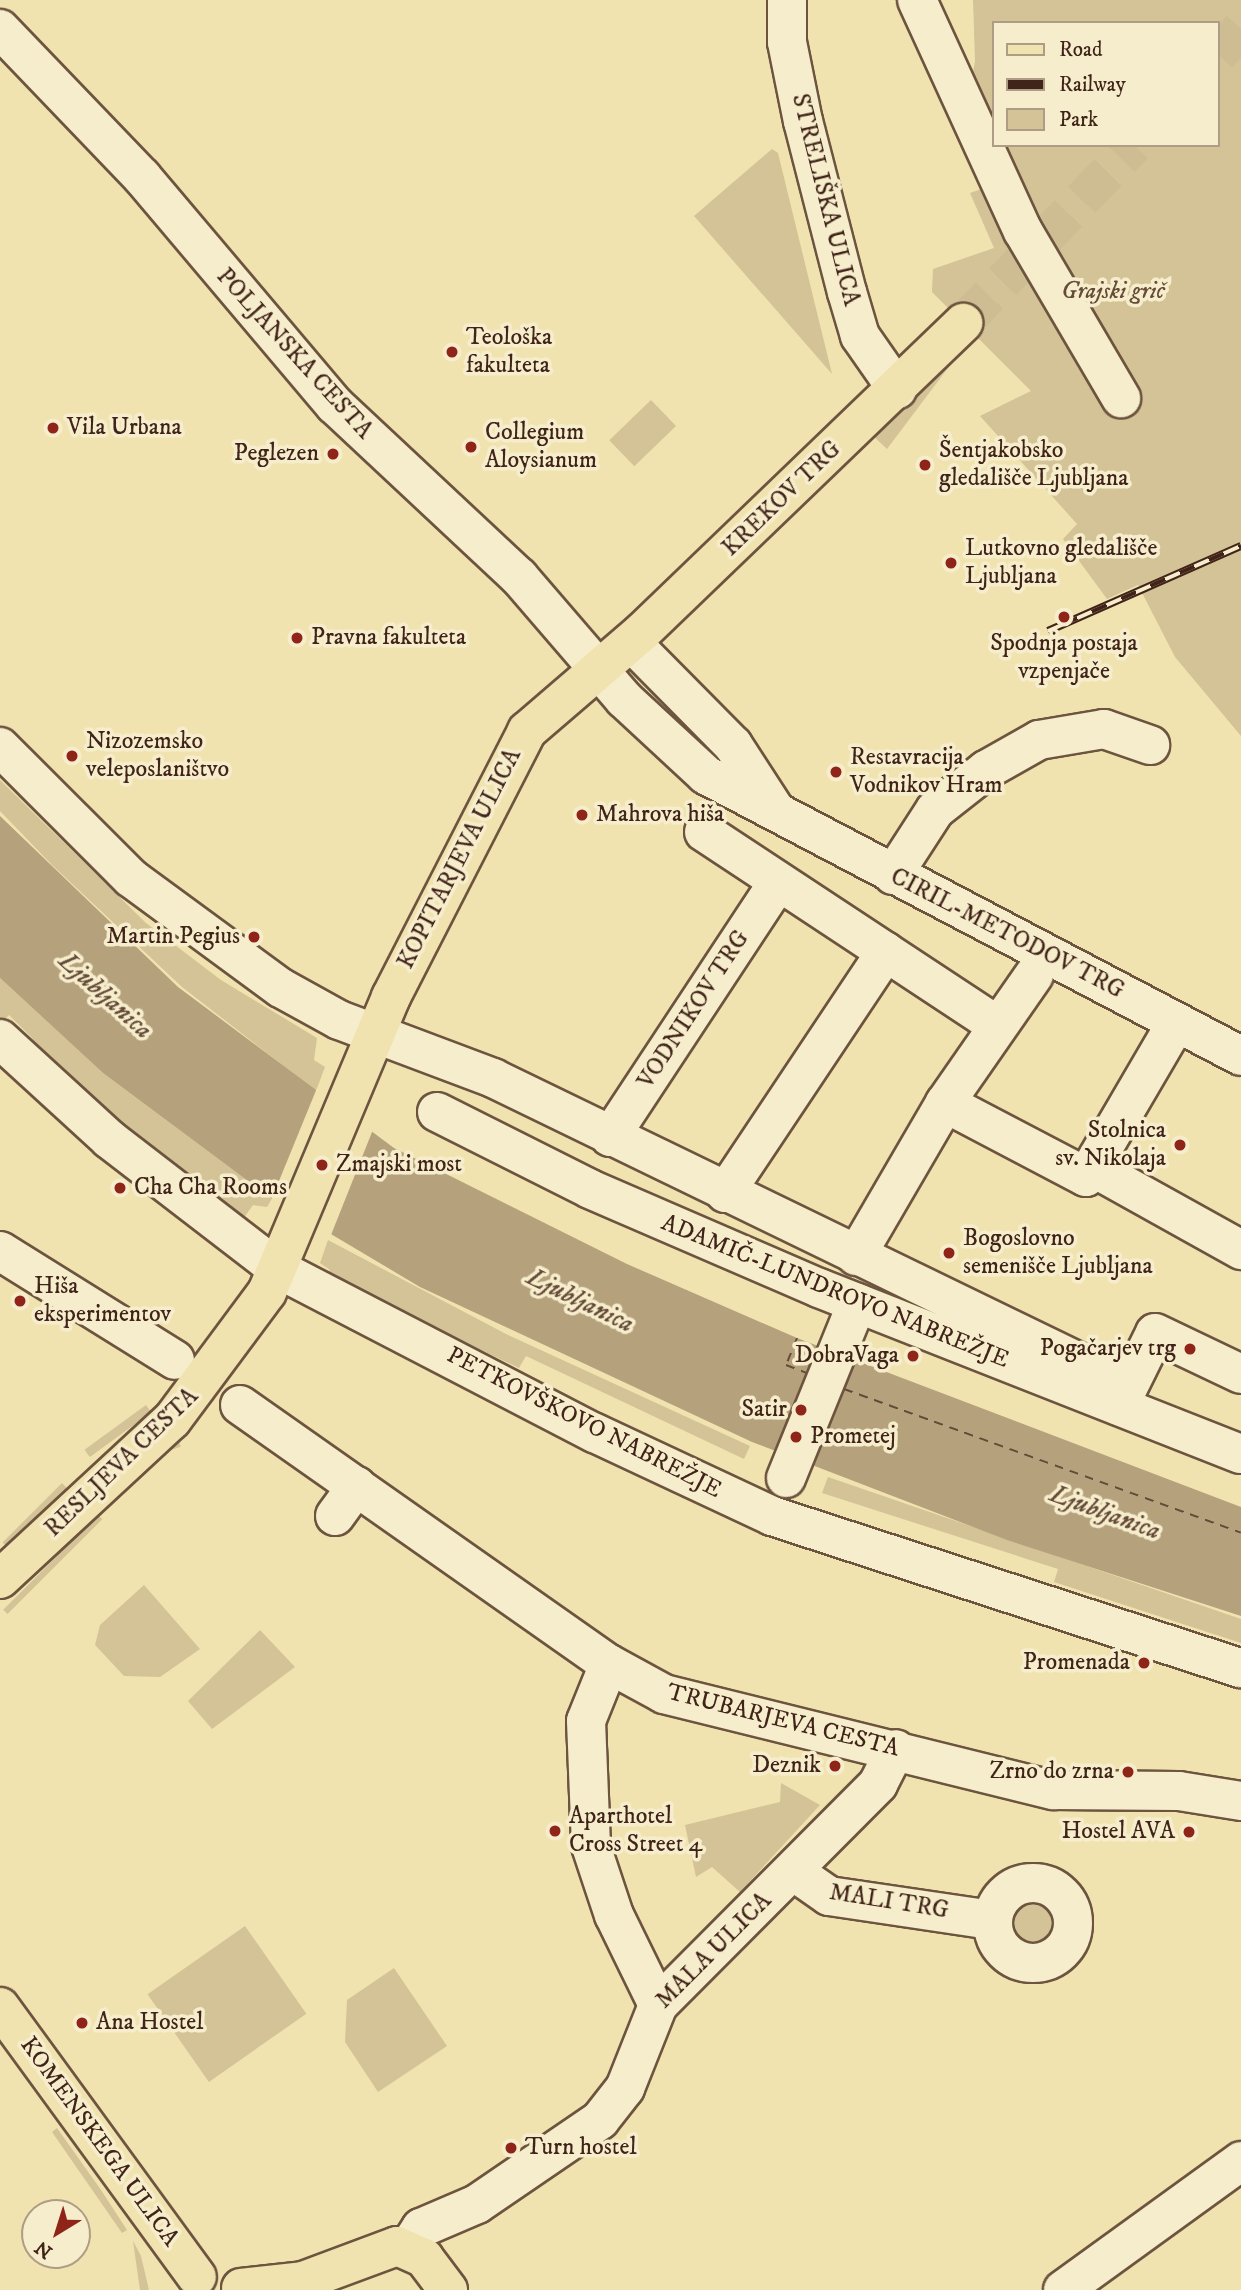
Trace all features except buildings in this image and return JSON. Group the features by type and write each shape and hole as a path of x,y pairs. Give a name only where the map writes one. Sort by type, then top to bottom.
{"main road":[{"name":"KREKOV TRG","path":"597,670 631,642 964,323"},
{"name":"KOPITARJEVA ULICA","path":"376,1035 510,754 550,708 597,670"},
{"name":"RESLJEVA CESTA","path":"0,1579 172,1420 205,1382 284,1256 376,1035"},
{"name":"KOMENSKEGA ULICA","path":"0,2007 192,2283"},
{"path":"192,2283 218,2272 241,2289 303,2281 363,2254 408,2248 448,2290"}],"street":[{"path":"917,0 1018,220 1121,398"},
{"name":"STRELIŠKA ULICA","path":"792,2 803,121 856,325 897,389"},
{"name":"POLJANSKA CESTA","path":"0,29 142,177 335,405 524,583 597,670"},
{"name":"CIRIL-METODOV TRG","path":"631,642 733,745 775,810"},
{"name":"CIRIL-METODOV TRG","path":"597,670 706,775 893,874 1046,967 1176,1023 1241,1056"},
{"path":"893,874 935,810 986,770 1039,740 1093,729 1150,745"},
{"name":"ADAMIČ-LUNDROVO NABREŽJE","path":"0,747 106,854 178,916 281,988 376,1035 459,1062 847,1252 1241,1454"},
{"path":"704,832 998,1026"},
{"name":"VODNIKOV TRG","path":"610,1137 778,882"},
{"path":"725,1193 886,952"},
{"path":"819,1288 847,1252 998,1026 1046,967"},
{"path":"945,1103 1086,1177 1176,1023"},
{"name":"PETKOVŠKOVO NABREŽJE","path":"0,1039 109,1139 284,1256 595,1433 779,1499 1232,1672"},
{"name":"ADAMIČ-LUNDROVO NABREŽJE","path":"437,1112 590,1189 819,1288 1124,1396"},
{"path":"1091,1167 1241,1250"},
{"path":"0,1251 175,1360"},
{"path":"779,1499 857,1303"},
{"path":"1124,1396 1155,1333 1241,1374"},
{"name":"TRUBARJEVA CESTA","path":"240,1405 346,1501 609,1664 664,1694 897,1749 1053,1790 1221,1791"},
{"path":"609,1664 586,1721 591,1846 614,1915 658,2005"},
{"name":"MALA ULICA","path":"408,2248 421,2228 477,2204 600,2120 625,2088 658,2005 878,1784 897,1749"},
{"name":"MALI TRG","path":"793,1871 829,1896 992,1920"},
{"path":"1063,2290 1241,2161"}],"green space":[{"name":"Grajski grič","path":"973,0 1241,0 1241,736 1175,657 1138,585 1107,599 1063,539 1077,524 980,416 1031,391 932,292 933,269 994,248 970,193 984,188 964,121 975,61"},
{"path":"772,149 778,153 832,374 694,216"},
{"path":"954,353 957,356 887,449 871,434"},
{"path":"651,400 676,426 634,466 609,440"},
{"path":"0,780 146,923 221,980 317,1038 314,1060 325,1067 316,1091 182,987 52,865 0,811"},
{"path":"0,978 103,1073 272,1199 267,1207 253,1205 238,1226 40,1050 23,1052 33,1039 9,1015 0,1024"},
{"path":"328,1240 506,1334 750,1446 744,1459 526,1356 519,1368 327,1276 330,1270 320,1263"},
{"path":"146,1405 151,1412 90,1457 85,1450"},
{"path":"179,1441 181,1447 89,1477 87,1471"},
{"path":"828,1477 1241,1619 1241,1643 1054,1582 1058,1569 822,1493"},
{"path":"62,1483 68,1489 8,1548 3,1542"},
{"path":"98,1515 102,1519 7,1614 3,1610"},
{"path":"144,1585 200,1649 160,1677 124,1676 95,1645 100,1625"},
{"path":"260,1630 295,1667 212,1729 188,1701"},
{"path":"781,1783 820,1805 740,1892 712,1867 696,1877 685,1825 780,1802"},
{"path":"1034,1889 1047,1892 1057,1899 1064,1909 1067,1922 1064,1935 1057,1945 1047,1952 1034,1955 1021,1952 1011,1945 1004,1935 1001,1922 1004,1909 1011,1899 1021,1892"},
{"path":"245,1926 306,2014 209,2082 148,1994"},
{"path":"394,1968 447,2046 378,2092 345,2042 347,2000"},
{"path":"57,2128 127,2230 122,2233 52,2132"},
{"path":"133,2241 141,2256 149,2290 140,2290"}],"water":[{"name":"Ljubljanica","path":"0,816 178,987 394,1148 627,1264 797,1338 1241,1507 1241,1616 1007,1540 752,1442 420,1287 272,1199 103,1073 0,978"}],"pier":[{"name":"Zmajski most","path":"317,1088 374,1127 329,1240 270,1203"}],"ferry route":[{"path":"797,1338 786,1365 810,1374"},
{"path":"844,1389 1241,1533"}],"tunnel":[{"path":"1220,53 1241,29"},
{"path":"963,323 1132,147"}],"railway":[{"path":"1048,631 1241,546"}],"place":[{"name":"Teološka fakulteta","path":"452,352"},
{"name":"Vila Urbana","path":"53,428"},
{"name":"Collegium Aloysianum","path":"471,447"},
{"name":"Peglezen","path":"333,454"},
{"name":"Šentjakobsko gledališče Ljubljana","path":"925,465"},
{"name":"Lutkovno gledališče Ljubljana","path":"951,563"},
{"name":"Spodnja postaja vzpenjače","path":"1064,617"},
{"name":"Pravna fakulteta","path":"297,638"},
{"name":"Nizozemsko veleposlaništvo","path":"72,756"},
{"name":"Restavracija Vodnikov Hram","path":"836,772"},
{"name":"Mahrova hiša","path":"582,815"},
{"name":"Martin Pegius","path":"254,937"},
{"name":"Stolnica sv. Nikolaja","path":"1180,1145"},
{"name":"Zmajski most","path":"322,1165"},
{"name":"Cha Cha Rooms","path":"120,1188"},
{"name":"Bogoslovno semenišče Ljubljana","path":"949,1253"},
{"name":"Hiša eksperimentov","path":"20,1301"},
{"name":"Pogačarjev trg","path":"1190,1349"},
{"name":"DobraVaga","path":"913,1356"},
{"name":"Satir","path":"801,1410"},
{"name":"Prometej","path":"796,1437"},
{"name":"Promenada","path":"1144,1663"},
{"name":"Deznik","path":"835,1766"},
{"name":"Zrno do zrna","path":"1128,1772"},
{"name":"Aparthotel Cross Street 4","path":"555,1831"},
{"name":"Hostel AVA","path":"1189,1832"},
{"name":"Ana Hostel","path":"82,2023"},
{"name":"Turn hostel","path":"511,2148"}]}
